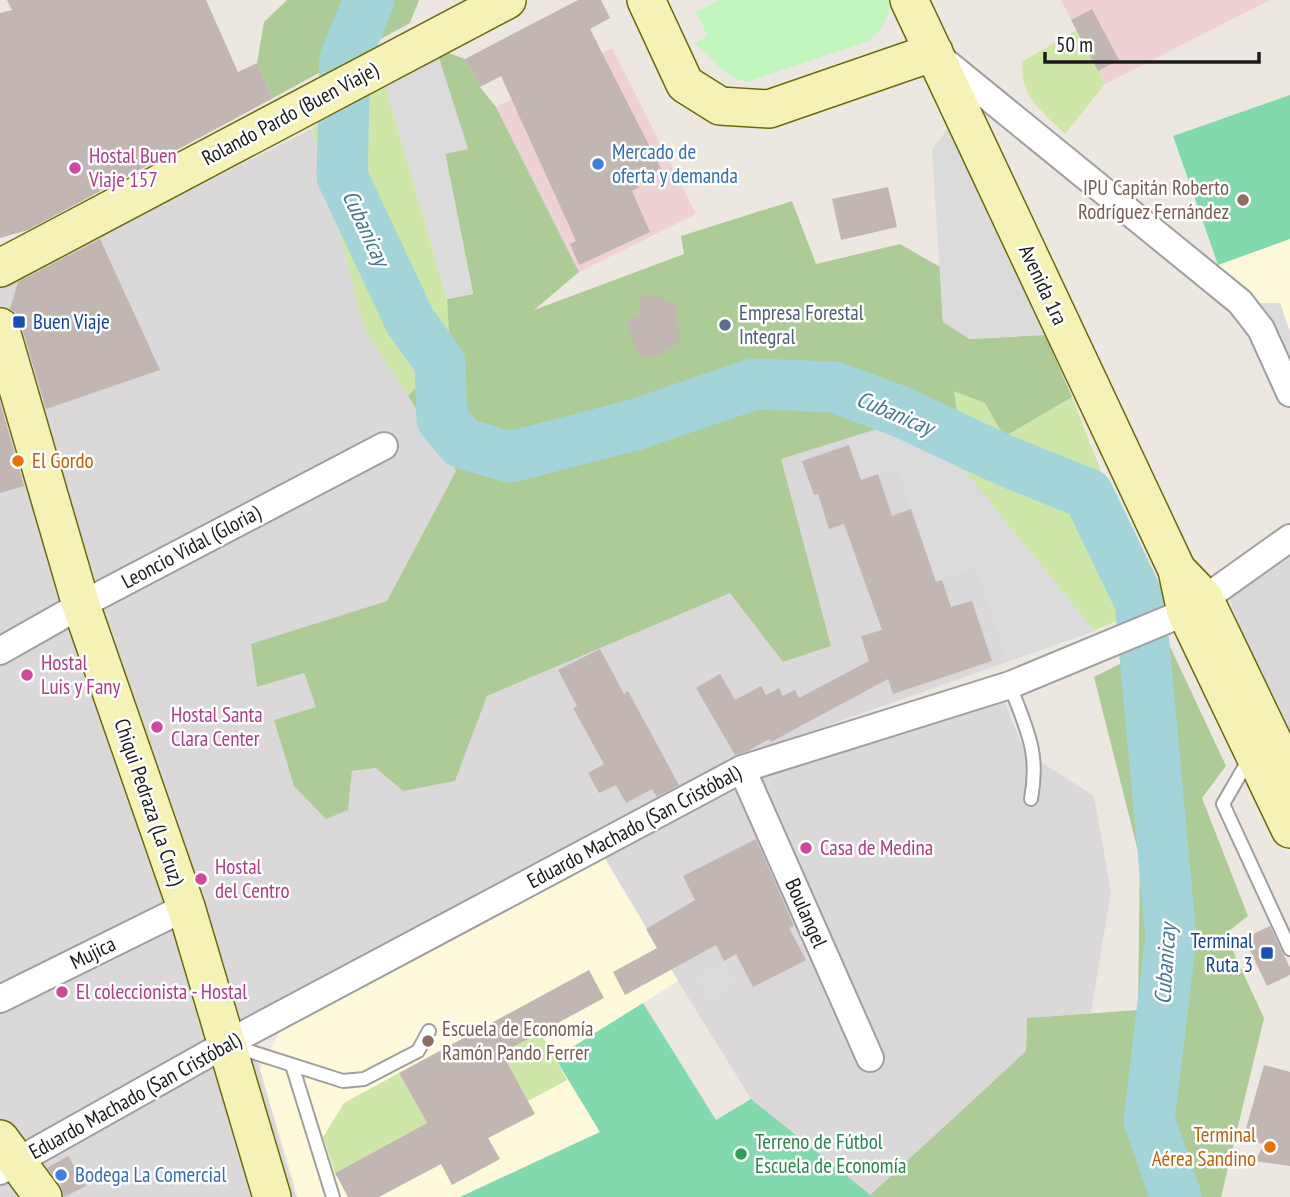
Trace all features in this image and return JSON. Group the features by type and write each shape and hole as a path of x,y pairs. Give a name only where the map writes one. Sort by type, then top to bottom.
{"main road":[{"name":"Rolando Pardo (Buen Viaje)","path":"0,268 507,0"},
{"path":"646,0 685,83 720,106 769,109 934,52"},
{"name":"Avenida 1ra","path":"909,0 1177,570 1186,609 1290,829"},
{"name":"Chiqui Pedraza (La Cruz)","path":"0,327 81,605 186,908 272,1197"},
{"name":"Avenida 1ra","path":"1186,609 1290,777"},
{"path":"6,1157 43,1197"}],"street":[{"path":"934,52 1240,302 1261,329 1290,393"},
{"name":"Leoncio Vidal (Gloria)","path":"0,651 81,605 384,446"},
{"name":"Eduardo Machado (San Cristóbal)","path":"6,1157 226,1044 742,769 1010,685 1096,649 1186,609 1290,538"},
{"name":"Boulangel","path":"742,769 870,1058"},
{"name":"Mujica","path":"0,999 186,908"}],"lane":[{"path":"1010,685 1034,757 1035,774 1031,799"},
{"path":"1253,752 1223,804 1290,949"},
{"path":"226,1044 343,1081 364,1079 418,1051 429,1031"},
{"path":"292,1065 333,1197"}],"shaded area":[{"path":"1061,0 1270,0 1105,84"},
{"path":"433,39 468,149 445,154 473,294 447,299 383,77"},
{"name":"Mercado de oferta y demanda","path":"612,48 696,214 579,272 496,107"},
{"name":"IPU Capitán Roberto Rodríguez Fernández","path":"1290,95 1290,364 1261,303 1218,265 1173,136"},
{"path":"961,110 1065,333 970,339 943,322 932,150"},
{"path":"312,129 364,328 456,471 387,601 251,645 257,687 303,673 317,707 274,720 348,809 352,771 376,768 403,791 454,781 487,696 730,592 783,662 831,646 780,459 893,424 965,471 1094,631 736,758 245,1018 296,1197 0,1197 0,267 20,275"},
{"path":"1261,303 1280,303 1290,332 1290,364"},
{"path":"893,424 965,471 1094,631 1007,661 975,569 873,603 929,561 897,468 861,480 847,439"},
{"path":"1290,558 1290,742 1278,722 1229,599"},
{"path":"1005,702 1024,751 1094,796 1111,892 1091,1013 1027,1018 1026,1051 870,1195 751,1099 604,857 761,777"},
{"name":"Escuela de Economía Ramón Pando Ferrer","path":"604,857 678,981 555,1058 600,1132 460,1197 298,1197 260,1069 283,1026"},
{"path":"724,961 739,985 710,1003 695,977"}],"green space":[{"path":"287,0 419,0 410,23 273,98 257,63 264,22"},
{"path":"720,0 888,0 889,6 885,22 871,40 750,81 727,73 695,43 708,36 696,12"},
{"path":"1077,30 1105,84 1065,134 1028,93 1022,73 1023,61"},
{"path":"435,48 465,59 480,87 496,107 579,272 534,310 684,254 681,236 792,201 816,264 900,244 940,267 943,322 970,339 1045,335 1072,397 1004,437 985,403 954,391 965,471 893,424 781,459 831,646 783,662 730,593 487,696 455,781 403,791 376,768 352,771 348,810 326,819 294,786 274,720 316,707 304,673 257,687 251,644 387,601 456,471 408,396 450,351 447,299 473,294 445,153 468,149"},
{"path":"383,77 447,299 450,351 408,396 364,328 312,129 344,99"},
{"name":"IPU Capitán Roberto Rodríguez Fernández","path":"1290,95 1290,239 1218,265 1173,136"},
{"path":"954,390 985,402 1004,437 1072,397 1102,474 1164,599 1094,631 965,471"},
{"path":"1167,640 1226,766 1202,798 1248,916 1225,934 1264,1018 1221,1197 873,1197 870,1195 1026,1051 1027,1018 1138,1010 1140,859 1094,677"},
{"path":"643,1003 716,1120 751,1099 873,1197 460,1197 600,1132 555,1058"},
{"path":"540,1032 567,1080 528,1101 502,1053"},
{"path":"399,1073 427,1123 335,1173 323,1137 344,1103"}],"building":[{"path":"7,0 206,0 238,72 257,63 273,98 28,230 0,238 0,13 12,10"},
{"name":"Mercado de oferta y demanda","path":"578,0 601,0 610,18 590,29 661,169 635,180 639,187 632,191 650,232 579,265 570,244 576,241 501,76 480,87 465,59"},
{"path":"1092,9 1119,60 1098,71 1071,20"},
{"path":"888,187 897,227 841,240 832,199"},
{"path":"100,239 160,370 46,409 20,321 10,309 18,282"},
{"path":"650,294 676,303 680,342 653,359 637,354 627,321 639,315 639,299"},
{"path":"0,402 24,486 0,493"},
{"path":"849,445 861,480 878,474 892,516 911,509 936,582 942,580 951,607 972,601 992,661 893,694 888,679 771,742 769,739 735,755 696,688 720,674 735,700 761,686 766,695 779,688 783,696 795,690 799,698 869,661 861,636 882,630 844,524 829,529 818,494 814,495 802,461"},
{"path":"600,649 624,694 628,691 679,785 657,797 652,789 626,803 616,785 599,793 588,773 604,764 573,708 577,706 558,670"},
{"path":"756,839 794,926 789,928 806,960 753,987 736,954 724,961 716,945 625,995 613,972 657,948 646,929 695,900 683,876"},
{"name":"Terminal Ruta 3","path":"1270,926 1290,968 1290,975 1267,986 1244,938"},
{"path":"589,970 604,998 502,1053 535,1114 488,1138 500,1159 452,1185 441,1164 379,1197 348,1197 335,1173 427,1123 399,1073"},
{"path":"1264,1065 1290,1072 1290,1166 1255,1161 1264,1144 1243,1139"},
{"name":"Bodega La Comercial","path":"68,1156 86,1186 64,1197 60,1184 47,1168"}],"waterway":[{"name":"Cubanicay","path":"369,0 345,59 342,176 410,321 440,363 442,419 462,443 510,457 634,425 754,384 834,387 899,411 1006,461 1088,494 1140,602 1171,937 1149,1120 1176,1197"}],"place":[{"name":"Mercado de oferta y demanda","path":"598,164"},
{"name":"Hostal Buen Viaje 157","path":"75,168"},
{"name":"IPU Capitán Roberto Rodríguez Fernández","path":"1243,200"},
{"name":"Buen Viaje","path":"19,322"},
{"name":"Empresa Forestal Integral","path":"725,325"},
{"name":"El Gordo","path":"18,461"},
{"name":"Hostal Luis y Fany","path":"27,675"},
{"name":"Hostal Santa Clara Center","path":"157,727"},
{"name":"Casa de Medina","path":"806,848"},
{"name":"Hostal del Centro","path":"201,879"},
{"name":"Terminal Ruta 3","path":"1267,953"},
{"name":"El coleccionista - Hostal","path":"62,992"},
{"name":"Escuela de Economía Ramón Pando Ferrer","path":"428,1041"},
{"name":"Terminal Aérea Sandino","path":"1270,1147"},
{"name":"Terreno de Fútbol Escuela de Economía","path":"741,1154"},
{"name":"Bodega La Comercial","path":"61,1175"}]}
